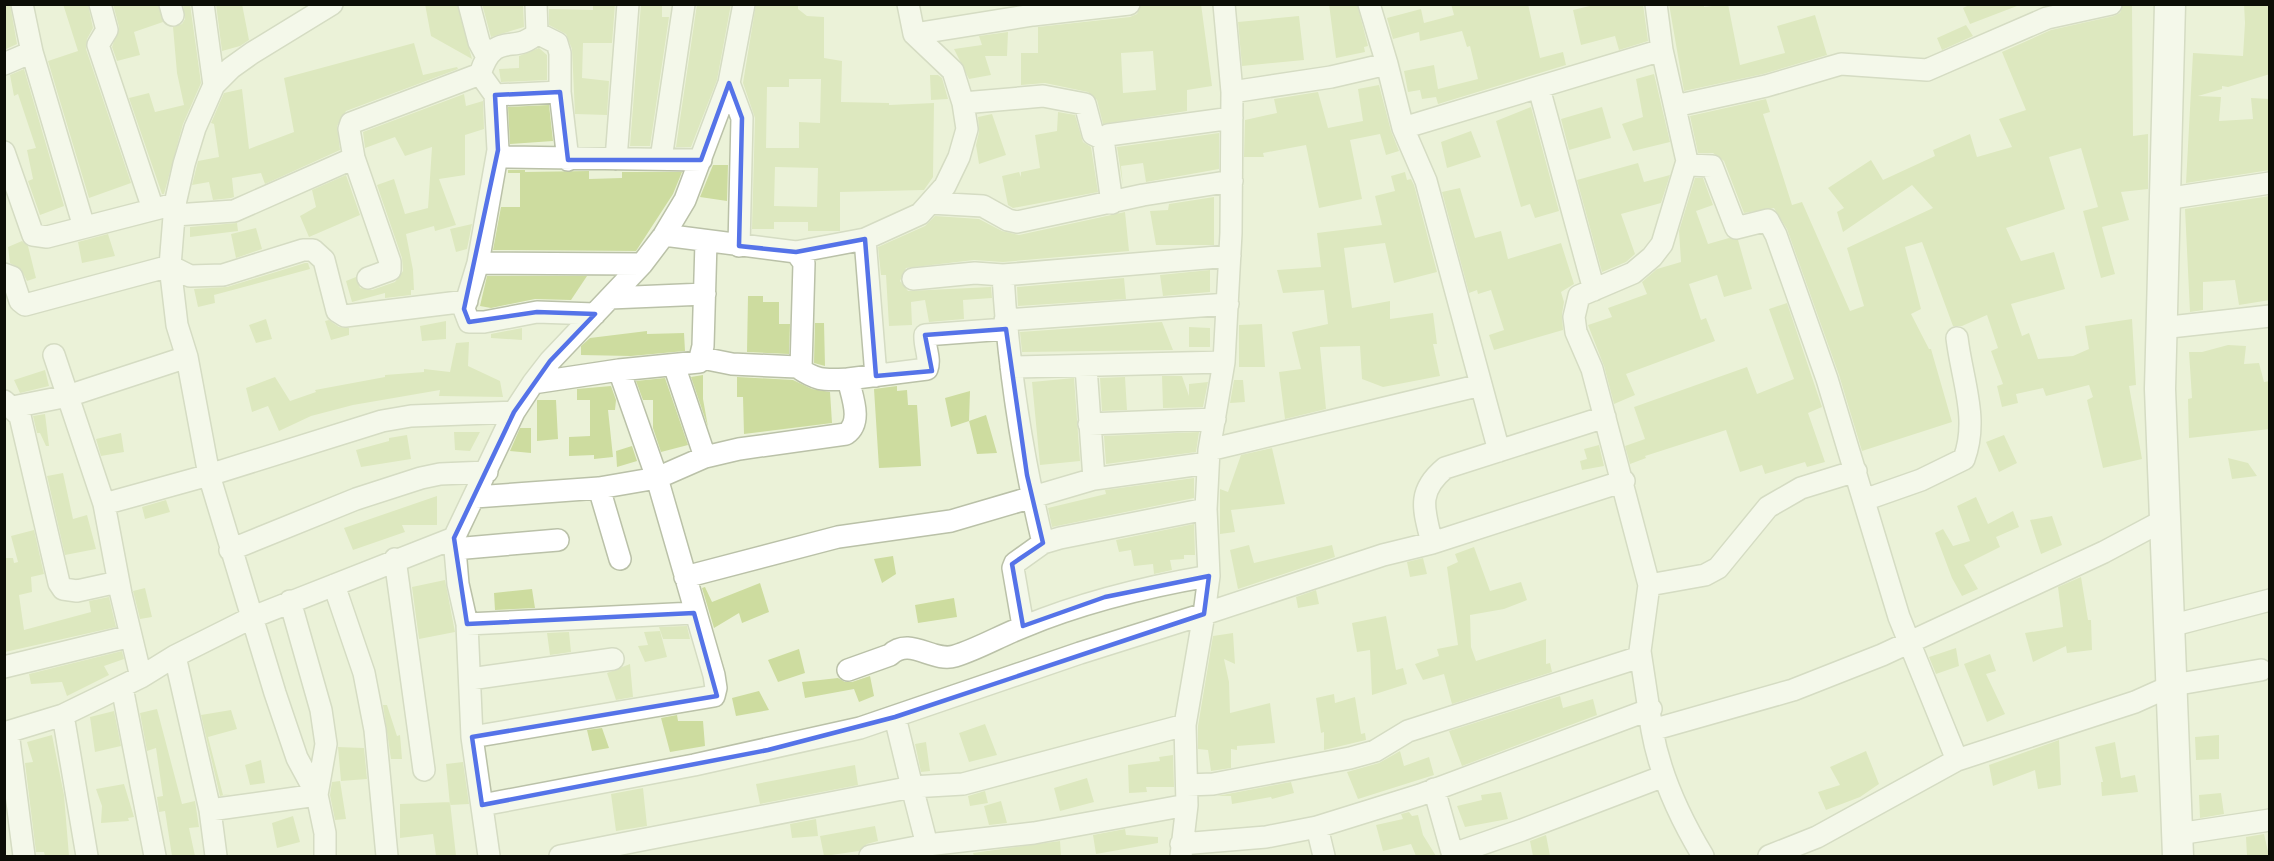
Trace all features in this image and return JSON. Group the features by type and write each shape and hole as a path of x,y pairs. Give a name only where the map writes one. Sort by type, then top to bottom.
{"street":[{"path":"22,4 32,52 84,227"},
{"path":"100,4 107,30 98,45 153,209"},
{"path":"203,4 214,85"},
{"path":"325,856 325,833 317,795 297,758 209,475 187,357 177,325 170,266 175,209 195,128 214,85 231,68 252,53 332,4"},
{"path":"469,4 483,65 495,95 498,150 478,263 464,309 468,322 484,322 537,312 595,314"},
{"path":"368,278 390,270 390,262 354,158 349,129 351,123 483,65 503,44 530,41 537,33 536,4"},
{"path":"616,159 628,4"},
{"path":"661,159 684,4"},
{"path":"489,856 472,737 467,624 458,584 454,543 514,412 533,383 642,264 664,235 685,200 729,83 744,4"},
{"path":"664,235 796,252 865,239 920,214 945,186 959,157 967,129 963,103 953,71 914,34 908,4"},
{"path":"914,34 1033,15 1129,4"},
{"path":"1224,4 1232,93 1230,256 1224,362 1208,457 1206,509 1209,576 1185,725 1186,795 1181,850 1317,827 1434,789 1651,709"},
{"path":"1369,4 1403,128 1426,181 1500,451"},
{"path":"1656,4 1662,50 1687,161 1662,244 1633,273 1579,296 1574,317 1576,332 1592,369 1624,482 1649,585 1640,657 1642,678 1651,709 1652,730 1664,776 1690,835 1703,856"},
{"path":"1675,106 1766,86 1841,64 1927,70 2047,18 2111,4"},
{"path":"2170,4 2160,389 2178,845 2270,820"},
{"path":"537,33 557,43 560,53 560,92 568,160"},
{"path":"1403,128 1662,50"},
{"path":"4,64 32,52"},
{"path":"1232,93 1331,77 1387,64"},
{"path":"729,83 742,118 739,246"},
{"path":"1539,88 1594,290"},
{"path":"495,95 560,92"},
{"path":"963,103 1043,96 1085,104 1093,134 1103,139"},
{"path":"1103,139 1108,135 1232,118"},
{"path":"1103,139 1112,203"},
{"path":"498,150 503,157 568,160 701,160"},
{"path":"4,152 33,235 47,237 153,209 234,211 354,158"},
{"path":"1687,161 1690,165 1712,166 1736,228 1768,220 1772,228 1810,330 1908,642 1957,760"},
{"path":"930,203 983,206 1008,220 1017,222 1232,181"},
{"path":"2165,199 2270,183"},
{"path":"865,239 876,376"},
{"path":"533,383 619,370 699,362 702,358 706,242"},
{"path":"4,274 12,277 20,301 25,305 170,266 189,276 223,274 303,250 313,250 324,260 337,311 345,316 467,301"},
{"path":"796,252 804,263 801,369"},
{"path":"913,279 975,273 1003,275 1230,256"},
{"path":"478,263 642,264"},
{"path":"1003,275 1011,368 1032,496 1043,543"},
{"path":"610,298 705,294"},
{"path":"702,358 732,364 797,366 806,375 819,380 848,379 927,369 929,363 924,345 925,334 1006,324 1227,304"},
{"path":"2161,328 2270,316"},
{"path":"1864,500 1921,480 1965,459 1973,424 1958,338"},
{"path":"54,355 104,504 118,582 141,677"},
{"path":"9,404 68,396 187,357"},
{"path":"1011,368 1224,362"},
{"path":"674,365 705,457"},
{"path":"1086,366 1094,479"},
{"path":"472,737 714,696 716,688 714,675 694,613 657,478 619,370"},
{"path":"475,497 599,488 657,478 705,457 739,449 846,434 853,429 856,421 848,379"},
{"path":"685,578 838,537 951,521 1094,479 1208,457 1481,385"},
{"path":"9,404 20,416 58,583 63,589 77,591 118,582"},
{"path":"104,504 209,475 382,421 411,416 514,412"},
{"path":"1432,543 1424,509 1426,490 1433,478 1445,468 1605,417"},
{"path":"1089,424 1215,419"},
{"path":"1649,585 1705,575 1718,568 1768,507 1802,488 1856,471"},
{"path":"231,550 356,499 421,478 440,474 487,472"},
{"path":"482,805 747,754 895,717 1080,653 1383,555 1432,543 1624,482"},
{"path":"599,488 620,558"},
{"path":"1023,626 1013,568 1015,562 1043,543 1088,531 1206,509"},
{"path":"1652,730 1794,690 1882,655 2104,552 2166,519"},
{"path":"24,856 6,733 63,715 122,687 175,656 253,617 395,559 454,543 558,540"},
{"path":"395,559 424,770"},
{"path":"848,670 890,655 895,650 918,648 938,657 953,657 1023,626 1105,597 1209,576"},
{"path":"334,585 366,684 375,730 387,856"},
{"path":"2170,626 2270,600"},
{"path":"290,601 323,721 326,744 317,795"},
{"path":"467,624 694,613"},
{"path":"4,667 131,636"},
{"path":"175,656 210,810 216,856"},
{"path":"870,856 927,845 1034,833 1186,795 1214,784 1324,764 1375,752 1408,731 1640,657"},
{"path":"470,679 613,658"},
{"path":"1769,856 1817,837 1957,760 2135,702 2172,685 2261,670"},
{"path":"122,687 155,856"},
{"path":"63,715 87,856"},
{"path":"895,717 927,845"},
{"path":"560,856 912,787 963,784 1185,725"},
{"path":"1434,789 1453,855 1664,776"},
{"path":"210,810 317,795"},
{"path":"1317,827 1324,856"}],"highlighted area":[{"path":"729,83 742,118 739,246 796,252 865,239 876,376 932,371 925,335 1006,329 1027,475 1043,543 1012,564 1023,626 1105,597 1209,576 1204,614 895,717 768,750 482,805 472,737 717,696 694,613 467,624 454,538 514,412 550,361 595,314 537,312 469,322 464,309 498,150 495,95 560,92 568,160 701,160"}],"building":[{"path":"4,4 10,4 17,44 4,50"},
{"path":"63,4 88,4 93,28 87,39 86,49 131,183 89,198 48,61 78,51"},
{"path":"113,4 158,4 163,22 134,32 140,55 117,61 112,47 119,27"},
{"path":"183,4 190,4 201,83 183,124 164,194 162,194 129,98 149,93 155,112 184,105 177,73 173,27 182,24 185,19"},
{"path":"216,4 242,4 249,40 240,46 222,51"},
{"path":"425,4 457,4 472,59 431,36"},
{"path":"482,4 523,4 524,27 491,37"},
{"path":"593,4 615,4 612,43 583,43 582,78 609,81 607,115 575,114 572,49 566,34 549,25 549,9 593,10"},
{"path":"641,4 662,4 662,17 669,17 650,146 630,146"},
{"path":"697,4 731,4 717,80 691,147 676,147"},
{"path":"756,4 798,4 798,9 807,16 824,17 824,58 842,61 841,102 889,103 889,105 934,103 933,177 924,190 840,192 840,231 808,231 808,222 774,222 774,229 752,229 755,118 743,83","holes":["789,79 821,79 820,123 799,122 799,148 766,148 767,87 789,87","775,167 818,168 817,207 774,206"]},
{"path":"1141,4 1201,4 1212,86 1187,90 1187,111 1103,124 1097,100 1088,92 1045,83 1021,85 1021,53 1038,53 1038,27 1130,17 1137,14","holes":["1153,51 1156,90 1123,93 1121,53"]},
{"path":"1329,4 1357,4 1368,46 1364,47 1365,52 1336,58"},
{"path":"1451,4 1528,4 1540,58 1563,52 1566,65 1438,104 1436,97 1422,99 1420,90 1408,92 1404,71 1434,65 1438,89 1478,79 1470,46 1467,47 1462,31 1420,41 1419,32 1393,39 1387,18 1421,9 1424,23 1454,15"},
{"path":"1598,4 1643,4 1648,41 1619,50 1615,36 1581,45 1573,10"},
{"path":"1669,4 1704,4 1704,7 1728,4 1740,65 1785,53 1777,26 1815,15 1827,55 1763,74 1684,91"},
{"path":"1971,4 2016,4 2017,6 1970,24 1963,8"},
{"path":"2123,4 2132,4 2133,136 2148,134 2148,189 2121,192 2129,220 2102,227 2115,274 2101,278 2083,211 2098,207 2081,148 2049,157 2065,209 2006,228 2021,261 2054,252 2065,289 2011,304 2022,336 2029,333 2038,359 2073,356 2089,349 2085,326 2132,319 2136,385 2129,386 2142,459 2103,468 2087,400 2093,397 2089,385 2046,396 2043,388 2016,394 2018,403 2002,407 1997,386 2003,384 1991,351 1998,348 1987,315 1962,326 1953,326 1922,242 1905,247 1921,309 1911,314 1931,349 1952,422 1862,451 1839,375 1787,229 1774,208 1744,213 1724,161 1713,153 1698,153 1690,116 1766,99 1770,112 1763,114 1792,205 1802,202 1850,311 1864,306 1847,248 1933,208 1912,185 1843,232 1837,212 1844,208 1828,188 1871,160 1883,180 1935,156 1933,150 1970,134 1977,157 2012,147 1999,119 2026,110 2002,52 2051,30 2114,16 2120,13"},
{"path":"2244,4 2270,4 2270,74 2228,87 2222,86 2222,89 2198,96 2221,97 2219,121 2253,119 2251,98 2270,99 2270,170 2186,183 2193,53 2243,56"},
{"path":"1299,16 1304,60 1242,66 1238,22"},
{"path":"1966,25 1973,36 1942,50 1937,38"},
{"path":"1008,32 1007,56 985,56 991,75 969,79 954,49 982,45 979,36"},
{"path":"414,43 423,75 457,67 458,69 346,111 337,126 340,150 265,184 261,173 232,178 234,197 213,200 209,182 192,185 198,161 219,157 214,124 211,123 224,93 242,89 249,149 294,132 284,78"},
{"path":"539,48 547,55 547,80 501,82 499,69 519,68 519,56"},
{"path":"24,69 64,206 40,215 28,181 33,179 27,150 36,148 18,94 14,96 10,75"},
{"path":"1654,74 1670,142 1633,151 1622,124 1643,117 1636,79"},
{"path":"930,75 938,75 942,78 948,99 931,100"},
{"path":"1379,85 1391,131 1399,151 1386,155 1380,134 1350,140 1362,199 1319,208 1306,145 1263,153 1264,157 1244,157 1245,120 1277,113 1274,99 1318,92 1328,128 1363,121 1358,89"},
{"path":"464,94 466,106 483,101 484,129 465,135 465,175 439,179 456,225 435,231 434,226 406,234 413,270 414,290 411,290 411,295 385,298 385,293 352,302 346,281 356,277 360,288 372,290 395,282 403,271 402,258 377,185 394,179 405,214 428,208 432,147 405,156 395,137 365,148 363,132"},
{"path":"549,105 553,141 510,144 508,107"},
{"path":"1531,107 1559,211 1535,218 1530,204 1521,207 1496,121"},
{"path":"1602,107 1611,138 1569,150 1561,119"},
{"path":"1058,112 1075,115 1083,142 1091,147 1098,192 1013,208 1008,205 1002,176 1019,172 1021,177 1021,172 1040,168 1035,135 1057,131"},
{"path":"992,114 1006,155 979,164 976,145 979,132 978,117"},
{"path":"1471,131 1481,157 1447,168 1441,142"},
{"path":"1219,133 1219,169 1146,182 1143,163 1121,166 1123,186 1117,147"},
{"path":"1638,163 1644,182 1670,175 1661,203 1621,214 1635,254 1626,262 1602,272 1577,180"},
{"path":"713,165 728,165 727,201 700,197"},
{"path":"508,170 589,171 589,179 622,178 622,172 682,172 673,194 636,251 493,250 501,207 520,207 520,173 508,173"},
{"path":"1405,172 1407,180 1411,179 1414,185 1437,272 1394,283 1385,243 1344,248 1352,308 1390,301 1390,319 1433,313 1437,344 1433,344 1440,376 1383,387 1362,379 1360,346 1320,347 1326,409 1285,419 1279,372 1301,369 1292,332 1328,324 1324,290 1283,293 1277,270 1321,267 1317,233 1382,225 1375,196 1395,191 1391,176"},
{"path":"346,175 360,215 309,237 300,216 316,207 312,190"},
{"path":"1695,178 1703,178 1713,205 1696,211 1708,244 1729,238 1738,240 1752,289 1724,297 1717,275 1689,284 1701,320 1706,318 1715,341 1626,374 1635,395 1614,404 1604,366 1588,325 1612,317 1608,308 1647,294 1642,282 1657,269 1681,262 1679,231"},
{"path":"1460,188 1475,238 1501,231 1508,259 1561,243 1574,284 1561,292 1564,302 1563,330 1494,350 1489,335 1504,330 1491,290 1478,294 1477,290 1469,293 1442,192"},
{"path":"2270,196 2270,300 2239,305 2235,280 2203,282 2203,310 2190,312 2185,209"},
{"path":"1214,197 1214,245 1156,245 1150,211 1168,210 1169,204"},
{"path":"1125,212 1129,251 1003,262 974,260 906,268 900,281 908,291 991,287 992,298 963,300 964,319 929,322 925,300 911,302 912,325 889,326 886,275 881,275 878,247 925,226 935,216 979,219 1002,231 1019,235"},
{"path":"237,223 238,231 190,237 190,227"},
{"path":"472,224 467,249 456,252 450,229"},
{"path":"256,228 262,249 236,258 231,234"},
{"path":"108,234 115,256 82,263 78,242"},
{"path":"22,241 28,246 36,278 27,281 21,269 10,263 8,247"},
{"path":"308,263 310,269 214,295 215,303 198,307 194,289 227,287"},
{"path":"1210,270 1210,292 1163,296 1160,275"},
{"path":"487,276 587,276 571,300 535,299 491,308 480,306"},
{"path":"1124,278 1126,299 1018,306 1017,287"},
{"path":"748,296 763,296 763,302 779,302 779,324 790,324 789,354 747,352"},
{"path":"1787,303 1822,407 1808,413 1825,462 1807,467 1805,462 1765,474 1762,465 1740,472 1726,430 1645,456 1646,458 1630,464 1625,446 1645,439 1634,407 1747,367 1757,394 1794,379 1769,309"},
{"path":"266,319 272,339 256,343 249,325"},
{"path":"329,320 339,327 349,328 349,335 331,340 325,321"},
{"path":"446,321 446,339 422,341 420,326"},
{"path":"1162,322 1173,350 1022,352 1020,332"},
{"path":"815,323 824,323 825,366 814,363"},
{"path":"1262,324 1265,367 1239,367 1239,325"},
{"path":"1189,327 1210,328 1210,347 1189,347"},
{"path":"522,328 522,340 491,338 491,334"},
{"path":"647,331 647,334 684,333 685,351 631,356 581,355 581,346 590,338"},
{"path":"469,342 468,366 500,381 503,397 439,396 440,390 353,405 311,416 279,431 268,406 252,412 246,388 275,377 290,401 316,392 315,390 385,377 385,375 424,372 424,369 450,372 456,343"},
{"path":"2228,345 2246,346 2244,364 2259,363 2264,382 2270,381 2270,429 2189,438 2188,399 2192,398 2189,352 2202,352"},
{"path":"45,370 49,386 20,393 14,380"},
{"path":"703,375 703,399 708,427 691,377"},
{"path":"1162,376 1182,376 1189,396 1189,384 1208,382 1203,407 1163,408"},
{"path":"737,377 793,380 812,389 830,392 832,423 744,434 743,397 737,397"},
{"path":"1125,377 1127,410 1102,411 1100,378"},
{"path":"665,378 688,445 661,452 653,428 653,400 643,400 636,381"},
{"path":"1074,378 1080,461 1040,465 1032,382"},
{"path":"1234,380 1243,380 1245,402 1230,403"},
{"path":"611,386 616,400 615,410 608,410 613,457 594,459 594,455 569,456 569,437 590,436 590,400 577,400 577,389"},
{"path":"897,386 897,391 907,390 908,405 917,405 921,466 879,468 874,389"},
{"path":"970,391 969,421 951,427 945,398"},
{"path":"537,400 556,400 558,439 537,441"},
{"path":"45,414 49,446 46,446 40,433 37,433 33,416"},
{"path":"986,415 997,453 977,454 969,421"},
{"path":"520,428 531,428 531,453 510,451"},
{"path":"454,432 480,432 470,451 455,450"},
{"path":"1199,432 1196,452 1106,464 1104,436"},
{"path":"121,433 124,452 101,456 96,439"},
{"path":"407,435 411,459 361,467 356,450 389,441 389,438"},
{"path":"2004,435 2017,463 1999,472 1986,442"},
{"path":"1599,445 1604,466 1582,470 1580,461 1587,459 1584,449"},
{"path":"632,446 637,461 617,467 616,451"},
{"path":"1272,448 1285,504 1231,510 1235,532 1220,534 1220,489 1228,492 1241,455"},
{"path":"2228,458 2248,463 2257,476 2232,479"},
{"path":"63,473 73,519 87,515 96,549 65,555 47,476"},
{"path":"1194,478 1194,498 1052,527 1048,508 1106,494 1105,490"},
{"path":"437,496 437,525 402,525 405,532 353,550 344,528"},
{"path":"1976,497 1988,524 2013,511 2019,527 1996,537 2000,547 1964,565 1978,589 1962,596 1952,578 1935,533 1943,529 1953,546 1970,541 1957,506"},
{"path":"166,500 170,512 145,519 142,507"},
{"path":"2052,516 2062,545 2041,554 2030,520"},
{"path":"1194,524 1195,555 1184,555 1184,559 1170,560 1172,570 1154,574 1153,564 1134,566 1131,550 1119,552 1116,540"},
{"path":"34,530 44,574 31,577 32,592 19,595 24,630 91,612 89,601 109,597 116,627 5,652 4,558 13,558 14,563 18,562 11,536"},
{"path":"1249,545 1254,563 1332,545 1335,557 1238,589 1230,550"},
{"path":"1474,547 1490,591 1521,582 1527,600 1504,609 1470,615 1471,647 1476,661 1546,639 1546,664 1550,663 1552,672 1452,704 1444,674 1423,680 1415,664 1439,656 1437,649 1458,645 1447,567 1458,562 1455,554"},
{"path":"893,556 896,574 882,583 874,559"},
{"path":"1423,558 1427,574 1410,577 1407,562"},
{"path":"2081,577 2088,620 2091,620 2092,650 2067,653 2066,646 2033,662 2025,633 2063,627 2058,587"},
{"path":"445,580 455,632 419,639 412,587"},
{"path":"760,583 769,612 742,623 739,613 714,628 702,588 705,587 712,602"},
{"path":"145,588 152,617 140,619 133,591"},
{"path":"532,589 535,608 495,610 494,593"},
{"path":"1316,590 1319,604 1298,608 1296,597"},
{"path":"954,598 957,617 918,623 915,605"},
{"path":"1386,616 1396,670 1403,668 1407,684 1372,695 1370,650 1357,652 1352,623"},
{"path":"687,626 690,639 663,639 659,627"},
{"path":"660,631 667,657 645,662 638,646 648,645 644,632"},
{"path":"569,632 571,652 550,655 547,633"},
{"path":"1233,633 1235,664 1224,659 1229,682 1230,713 1270,703 1275,743 1237,746 1237,750 1231,749 1231,768 1211,771 1208,750 1198,749 1198,726 1213,636"},
{"path":"1956,648 1959,666 1936,674 1929,657"},
{"path":"799,649 805,673 778,682 768,660"},
{"path":"122,651 124,659 104,666 109,675 67,696 62,682 31,684 29,674"},
{"path":"1990,654 1996,671 1986,674 2005,714 1987,722 1964,664"},
{"path":"630,664 633,697 616,700 607,673"},
{"path":"870,676 874,696 859,702 854,689 805,698 802,682 838,678 845,682 852,682"},
{"path":"759,691 769,710 736,716 732,698"},
{"path":"1334,694 1335,703 1355,697 1361,734 1365,733 1366,740 1324,750 1324,732 1321,733 1316,698"},
{"path":"1560,696 1563,708 1593,699 1597,715 1462,766 1449,731"},
{"path":"383,705 387,705 397,736 400,735 402,759 391,759"},
{"path":"157,709 182,804 195,801 199,827 189,828 195,856 172,856 165,811 159,812 157,797 163,796 156,748 147,751 140,713"},
{"path":"231,710 237,729 208,737 223,795 231,794 220,796 201,715"},
{"path":"114,711 121,746 95,752 90,717"},
{"path":"677,715 678,721 703,721 705,746 670,752 661,718"},
{"path":"985,724 997,755 969,762 959,733"},
{"path":"602,728 609,748 592,751 587,730"},
{"path":"52,735 64,795 69,856 45,856 44,852 36,852 25,763 33,762 27,742"},
{"path":"2219,735 2219,759 2196,760 2195,737"},
{"path":"2059,740 2061,785 2038,789 2035,770 1993,786 1989,765"},
{"path":"926,742 930,771 921,772 915,744"},
{"path":"2115,742 2121,778 2135,775 2138,792 2102,796 2101,782 2103,782 2095,747"},
{"path":"338,747 364,748 367,779 341,781"},
{"path":"1400,751 1404,766 1429,757 1434,775 1358,799 1347,772 1379,763"},
{"path":"1866,751 1879,784 1860,797 1826,810 1818,792 1840,785 1830,767"},
{"path":"1173,755 1174,787 1146,787 1147,792 1129,793 1128,765 1160,761 1159,757"},
{"path":"261,760 265,783 250,785 245,765"},
{"path":"463,762 469,804 450,805 446,764"},
{"path":"855,765 858,785 760,804 756,784"},
{"path":"1087,778 1094,802 1060,811 1054,788"},
{"path":"340,781 346,819 335,820 330,795 332,782"},
{"path":"1291,782 1294,793 1272,799 1271,797 1232,804 1231,796 1217,796"},
{"path":"124,784 134,817 128,818 129,821 101,823 102,806 96,789"},
{"path":"643,788 647,826 616,831 611,794"},
{"path":"985,791 988,803 970,806 968,796"},
{"path":"1501,792 1508,819 1465,827 1457,806 1482,800 1481,795"},
{"path":"2221,793 2224,814 2200,818 2199,795"},
{"path":"1001,801 1007,823 989,825 984,806"},
{"path":"450,802 456,856 436,856 433,834 400,838 400,804"},
{"path":"1409,812 1412,816 1418,815 1423,835 1436,856 1416,856 1411,844 1383,851 1376,825 1403,819 1401,814"},
{"path":"293,816 300,842 277,848 272,823"},
{"path":"816,819 818,836 792,838 790,824"},
{"path":"875,826 878,841 867,844 859,851 824,856 820,836"},
{"path":"1125,829 1126,835 1158,837 1158,843 1096,854 1093,835"},
{"path":"2264,834 2269,856 2247,856 2246,837"},
{"path":"1546,835 1550,856 1533,856 1530,841"},
{"path":"1060,841 1061,856 974,856 973,853"}]}
